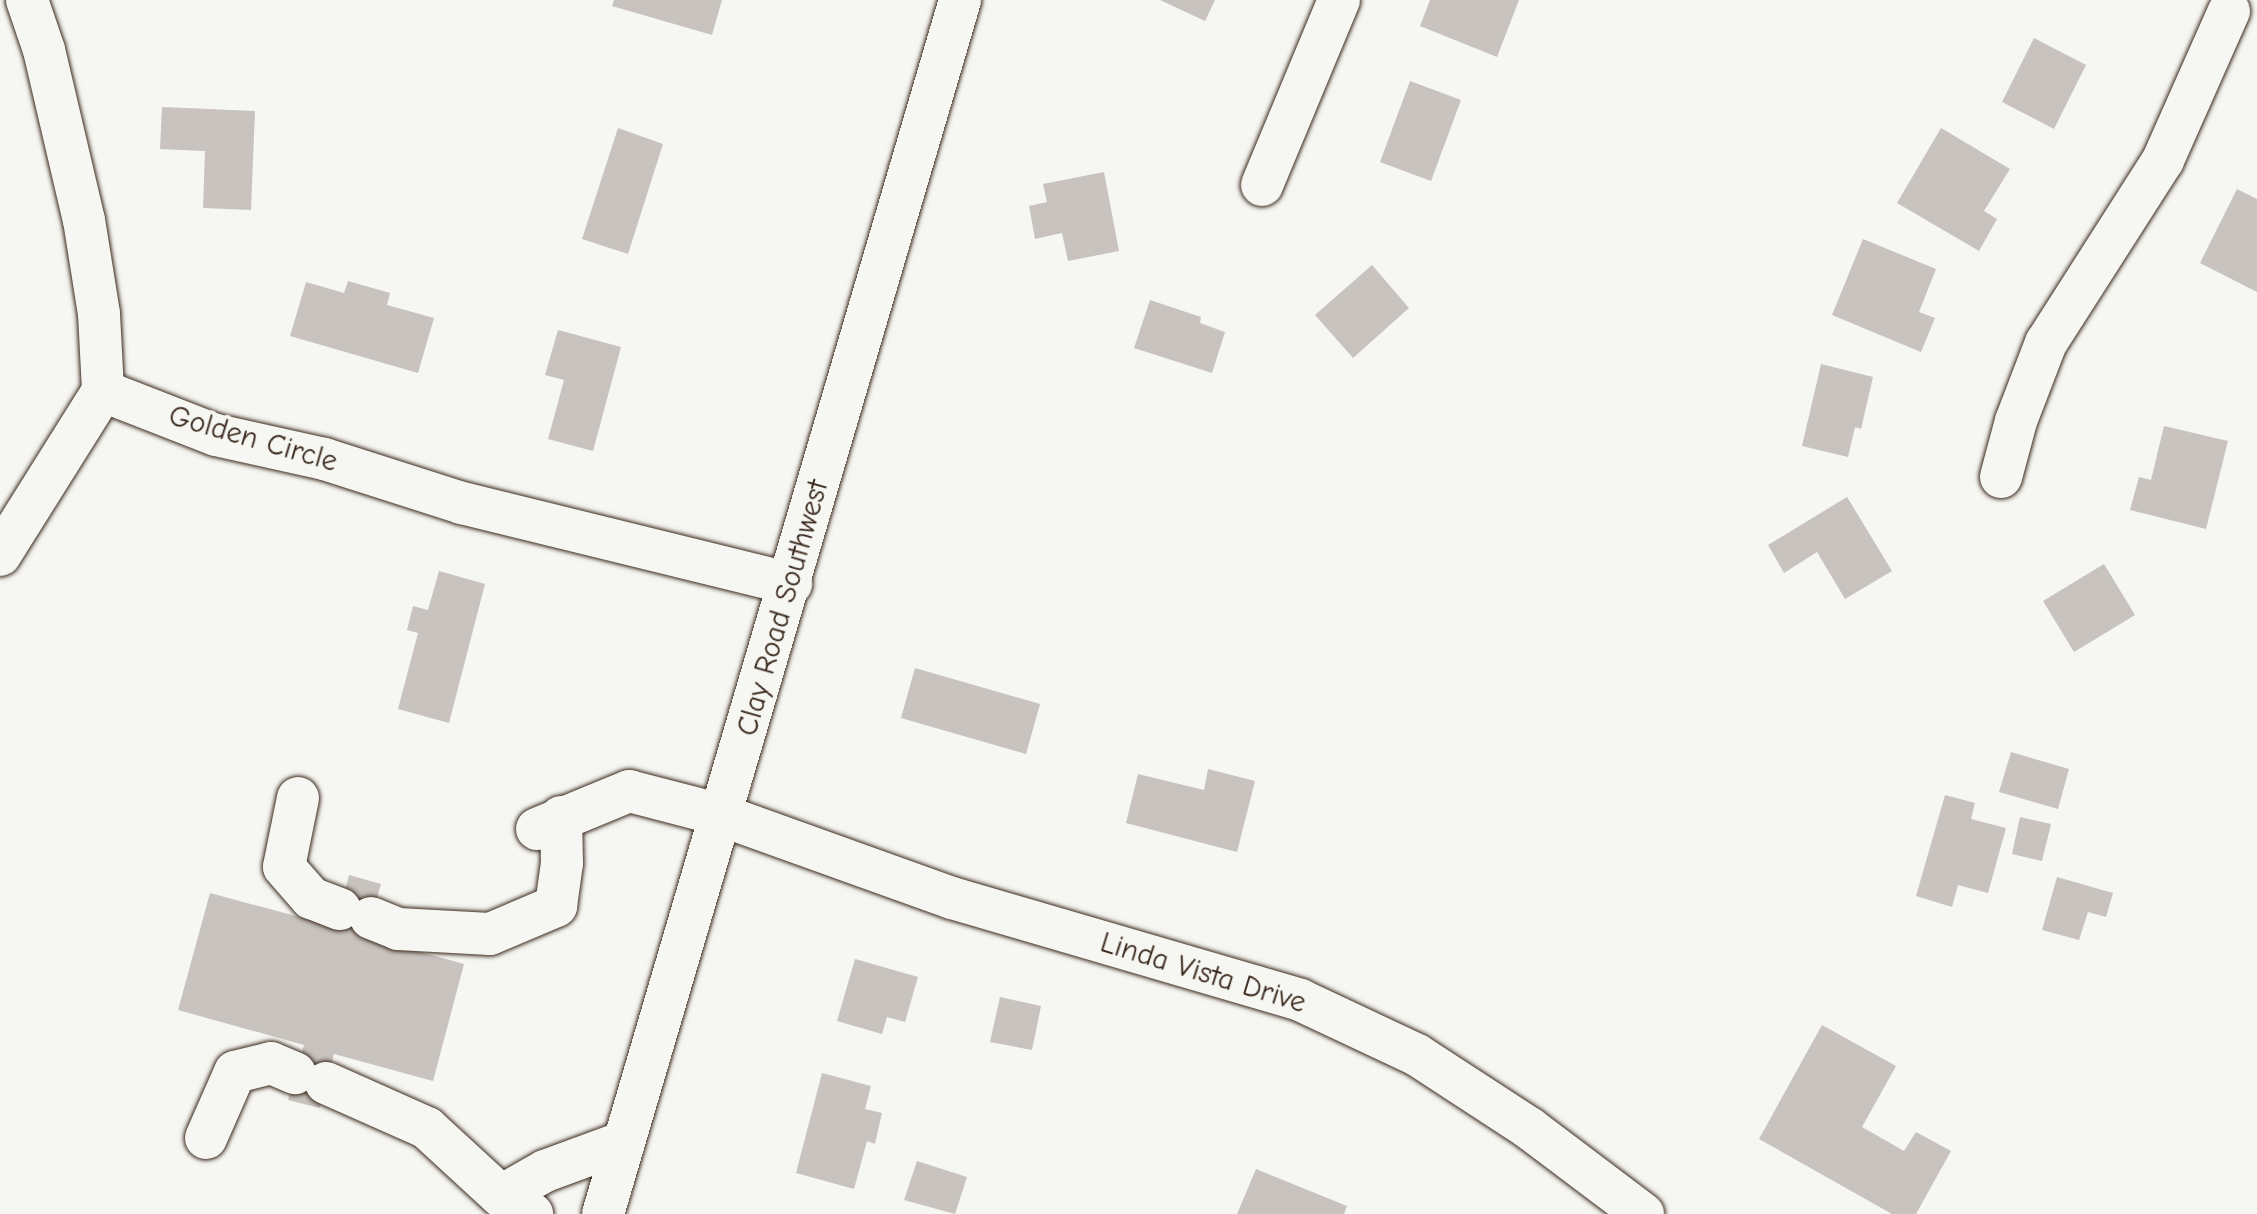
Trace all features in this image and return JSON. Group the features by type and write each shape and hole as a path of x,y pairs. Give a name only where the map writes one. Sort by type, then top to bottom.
{"street":[{"path":"0,554 103,391 99,314 84,220 44,50 27,0"},
{"name":"Clay Road Southwest","path":"602,1214 791,584 960,0"},
{"path":"1262,185 1339,0"},
{"path":"2001,478 2016,421 2046,343 2164,160 2230,10"},
{"name":"Golden Circle","path":"103,391 216,435 324,459 462,503 791,584"},
{"name":"Linda Vista Drive","path":"298,798 284,867 311,898 398,929 490,934 556,906 562,863 549,823 628,791 721,815 952,898 1300,1000 1417,1055 1528,1128 1644,1214"},
{"path":"206,1138 236,1072 271,1063 427,1128 517,1205 546,1170 624,1142"}],"building":[{"path":"614,0 722,0 712,35 612,6"},
{"path":"1160,0 1215,0 1205,21"},
{"path":"1430,0 1519,0 1497,57 1420,26"},
{"path":"2034,38 2086,65 2054,129 2002,102"},
{"path":"1410,81 1461,100 1431,181 1380,162"},
{"path":"162,107 255,111 251,210 203,208 205,151 160,149"},
{"path":"618,128 663,144 628,254 582,239"},
{"path":"1941,128 2010,169 1984,211 1997,219 1979,251 1897,203"},
{"path":"1104,172 1119,251 1068,261 1062,233 1035,239 1029,206 1047,202 1043,184"},
{"path":"2237,189 2257,199 2257,292 2200,263"},
{"path":"1863,239 1936,269 1919,312 1935,318 1921,352 1832,315"},
{"path":"1372,265 1409,308 1353,358 1315,315"},
{"path":"348,281 390,293 387,305 434,318 418,373 290,336 306,282 344,293"},
{"path":"1150,300 1201,317 1200,323 1225,332 1212,373 1134,348"},
{"path":"558,330 621,347 593,451 548,439 564,380 545,375"},
{"path":"1821,364 1873,377 1861,429 1855,427 1848,457 1802,446"},
{"path":"2164,426 2228,441 2206,529 2130,510 2139,477 2151,480"},
{"path":"1847,497 1892,571 1845,599 1817,552 1784,573 1768,545"},
{"path":"2104,564 2135,615 2074,652 2043,601"},
{"path":"439,571 485,584 449,723 398,709 418,633 407,630 413,606 428,610"},
{"path":"915,668 1040,704 1026,754 901,718"},
{"path":"2011,752 2069,769 2058,809 1999,792"},
{"path":"1208,769 1255,781 1237,852 1126,823 1138,774 1204,790"},
{"path":"1945,795 1975,803 1971,819 2006,828 1988,893 1958,885 1952,907 1916,896"},
{"path":"2020,817 2051,824 2042,861 2012,854"},
{"path":"349,875 381,884 366,937 464,964 433,1081 334,1054 320,1108 288,1100 304,1045 178,1010 210,893 336,927"},
{"path":"2057,877 2113,893 2106,917 2088,912 2079,940 2042,930"},
{"path":"855,959 918,977 905,1022 887,1017 882,1034 837,1021"},
{"path":"1000,997 1041,1006 1032,1050 990,1042"},
{"path":"1822,1025 1896,1066 1862,1127 1904,1151 1916,1132 1951,1151 1916,1214 1892,1214 1759,1139"},
{"path":"822,1073 871,1086 865,1109 882,1113 875,1144 867,1141 854,1189 796,1173"},
{"path":"917,1161 967,1177 955,1214 904,1200"},
{"path":"1256,1169 1347,1206 1344,1214 1237,1214"}]}
